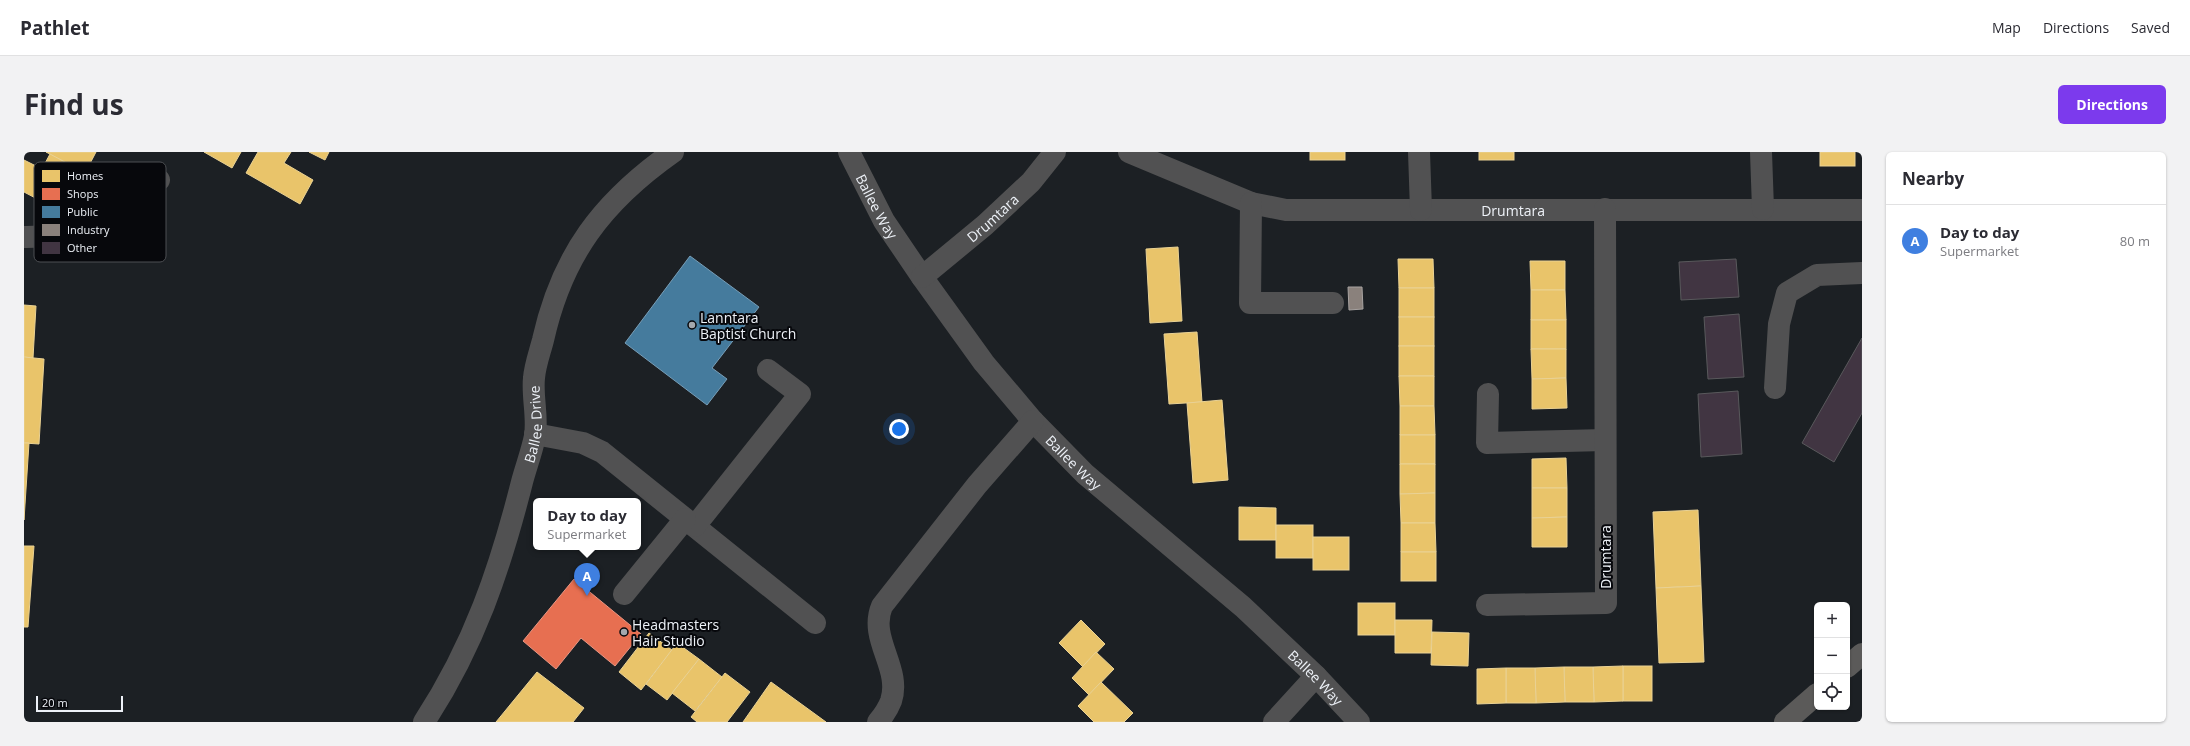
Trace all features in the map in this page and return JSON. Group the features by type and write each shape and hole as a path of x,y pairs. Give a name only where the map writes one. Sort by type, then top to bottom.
{"main road":[{"path":"1850,664 1862,654"},
{"path":"1785,722 1814,697"}],"street":[{"name":"Ballee Drive","path":"424,722 459,663 480,619 509,533 535,434 534,378 548,318 564,272 587,233 607,210 634,182 673,152"},
{"name":"Ballee Way","path":"848,152 884,222 984,362 1033,421 1086,474 1242,607 1316,676 1359,722"},
{"name":"Drumtara","path":"922,277 985,225 1031,182 1055,152"},
{"name":"Drumtara","path":"1129,152 1251,203 1286,210 1862,210"},
{"path":"1419,152 1421,210"},
{"path":"1761,152 1763,209"},
{"path":"1251,203 1250,303 1333,302"},
{"name":"Drumtara","path":"1487,605 1606,603 1605,209"},
{"path":"24,237 34,236"},
{"path":"1775,388 1779,324 1787,293 1817,275 1862,274"},
{"path":"624,594 690,522 800,394 768,370"},
{"path":"1488,394 1487,443 1605,440"},
{"path":"878,722 890,703 893,684 877,629 878,618 882,606 977,485 1033,421"},
{"path":"535,434 583,443 602,452 815,623"},
{"path":"1274,722 1316,676"}],"building: Homes":[{"path":"46,152 96,152 91,162 65,162"},
{"path":"204,152 241,152 232,168"},
{"path":"258,152 291,152 284,163 313,180 300,204 246,173"},
{"path":"309,152 329,152 325,160"},
{"path":"1310,152 1345,152 1345,160 1310,160"},
{"path":"1479,152 1514,152 1514,160 1479,160"},
{"path":"1820,152 1855,152 1855,166 1820,166"},
{"path":"50,154 65,162 46,162"},
{"path":"24,160 34,165 34,197 24,192"},
{"path":"1178,247 1182,321 1150,323 1146,249"},
{"path":"1398,259 1433,259 1434,288 1399,288"},
{"path":"1530,261 1565,261 1565,290 1531,290"},
{"path":"1399,288 1434,288 1434,317 1399,317"},
{"path":"1531,290 1565,290 1566,320 1531,320"},
{"path":"24,305 36,306 33,358 24,357"},
{"path":"1399,317 1434,317 1434,346 1399,346"},
{"path":"1531,320 1566,320 1566,349 1531,349"},
{"path":"1197,332 1202,402 1169,404 1164,334"},
{"path":"1399,346 1434,346 1434,376 1399,376"},
{"path":"1531,349 1566,349 1566,378 1532,379"},
{"path":"24,357 44,359 39,444 24,443"},
{"path":"1399,376 1434,376 1434,406 1400,406"},
{"path":"1566,378 1567,408 1532,409 1532,379"},
{"path":"1222,400 1228,480 1193,483 1187,403"},
{"path":"1400,406 1434,406 1435,435 1400,435"},
{"path":"1400,435 1435,435 1435,464 1400,464"},
{"path":"24,443 29,443 24,520"},
{"path":"1566,458 1567,488 1532,488 1532,459"},
{"path":"1400,464 1435,464 1435,493 1400,494"},
{"path":"1532,488 1567,488 1567,517 1532,518"},
{"path":"1435,493 1435,523 1401,523 1400,494"},
{"path":"1239,507 1276,508 1276,540 1239,540"},
{"path":"1698,510 1701,586 1656,588 1653,512"},
{"path":"1567,517 1567,547 1532,547 1532,518"},
{"path":"1401,523 1435,523 1436,552 1401,552"},
{"path":"1276,525 1313,525 1313,558 1276,558"},
{"path":"1313,537 1349,537 1349,570 1313,570"},
{"path":"24,546 34,546 28,627 24,627"},
{"path":"1401,552 1436,552 1436,581 1401,581"},
{"path":"1701,586 1704,662 1659,663 1656,588"},
{"path":"1358,603 1395,603 1395,635 1358,635"},
{"path":"1081,620 1105,644 1083,667 1059,643"},
{"path":"1395,620 1432,620 1431,653 1395,653"},
{"path":"1432,632 1469,633 1468,666 1431,665"},
{"path":"649,633 672,650 641,690 619,672"},
{"path":"677,643 699,659 667,700 646,684"},
{"path":"1096,652 1114,669 1089,695 1072,678"},
{"path":"699,659 722,677 695,711 672,693"},
{"path":"1623,666 1652,666 1652,701 1623,701"},
{"path":"1623,666 1623,701 1594,702 1593,667"},
{"path":"1564,667 1593,667 1594,702 1565,702"},
{"path":"1564,667 1565,702 1536,703 1535,668"},
{"path":"1506,668 1535,668 1536,703 1506,703"},
{"path":"1506,668 1506,703 1477,704 1477,669"},
{"path":"537,672 584,708 573,722 496,722"},
{"path":"725,673 750,692 727,722 697,722 691,717"},
{"path":"771,682 826,722 743,722"},
{"path":"1101,682 1133,713 1124,722 1094,722 1078,706"}],"building: Shops":[{"path":"574,579 641,634 615,666 581,638 556,669 523,641"}],"building: Public":[{"name":"Lanntara Baptist Church","path":"690,256 759,307 712,368 727,379 707,405 625,343"}],"building: Industry":[{"path":"1348,287 1362,287 1363,309 1349,310"}],"building: Other":[{"path":"1736,259 1739,297 1681,300 1679,262"},
{"path":"1739,314 1744,377 1708,379 1704,317"},
{"path":"1862,338 1862,413 1834,462 1802,443"},
{"path":"1738,391 1742,454 1701,457 1698,394"}],"place":[{"name":"Lanntara Baptist Church","path":"692,325"},
{"name":"Day to day","path":"587,596"},
{"name":"Headmasters Hair Studio","path":"624,632"}]}
